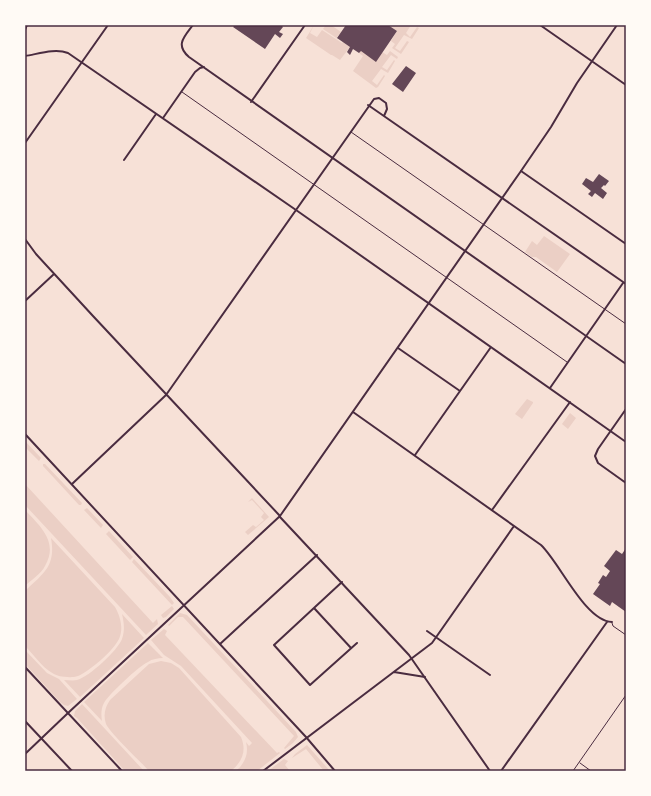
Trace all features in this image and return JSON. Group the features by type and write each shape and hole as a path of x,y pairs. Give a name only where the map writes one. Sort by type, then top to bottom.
{"street":[{"path":"25,30 27,25"},
{"path":"25,143 108,25"},
{"path":"192,25 182,42 182,50 189,57 626,364"},
{"path":"251,102 305,25"},
{"path":"540,25 626,85"},
{"path":"25,754 280,516 484,225 551,127 577,83 617,25"},
{"path":"25,56 63,51 82,62 296,210 626,442"},
{"path":"163,118 195,72 204,67"},
{"path":"72,484 166,395 351,132 368,105 374,99 377,98 386,102 387,109 384,116"},
{"path":"368,105 625,284 586,336 550,388"},
{"path":"124,160 157,113"},
{"path":"521,171 626,244"},
{"path":"25,240 54,274 317,555 412,659 490,771"},
{"path":"25,301 54,274"},
{"path":"415,456 491,347"},
{"path":"398,348 460,391"},
{"path":"492,510 570,402"},
{"path":"626,409 598,449 595,456 598,462 607,470 626,483"},
{"path":"353,412 548,551 583,602 591,611 607,622 612,622"},
{"path":"25,434 306,737 335,771"},
{"path":"263,771 306,737 412,659 437,638 514,526"},
{"path":"220,644 317,555"},
{"path":"342,582 274,645 310,685 357,643"},
{"path":"314,608 351,648"},
{"path":"501,771 607,622"},
{"path":"427,631 490,675"},
{"path":"25,667 122,771"},
{"path":"394,672 425,677"},
{"path":"25,721 72,771"}],"lane":[{"path":"182,92 568,362"},
{"path":"351,132 626,324"},
{"path":"612,622 613,626 626,635"},
{"path":"573,771 626,695"},
{"path":"579,763 591,771"}],"shaded area":[{"path":"314,25 310,33 317,37 322,30 350,47 340,60 306,38"},
{"path":"326,25 331,25 341,32 337,37 338,39 323,29"},
{"path":"388,25 411,25 406,33 410,37 417,27 419,28 412,39 404,35 395,48 400,51 407,41 409,42 401,54 392,48 395,44 391,41 397,31"},
{"path":"361,51 382,52 387,55 390,51 398,57 397,59 391,55 382,67 387,70 394,60 395,61 388,73 381,69 372,81 377,85 384,75 385,76 376,88 353,71 363,56 359,53"},
{"path":"544,236 570,254 557,272 536,257 532,257 525,252 532,241 537,245"},
{"path":"527,399 533,403 522,419 515,414"},
{"path":"570,413 576,418 568,429 562,424"},
{"path":"25,441 41,458 39,461 25,447"},
{"path":"43,464 45,464 82,503 81,505 79,505 43,466"},
{"path":"25,484 153,623 157,619 158,624 146,635 25,505"},
{"path":"252,498 269,517 248,535 245,532 253,525 256,527 264,520 261,517 264,513 252,500 248,502"},
{"path":"87,508 103,525 101,528 84,510"},
{"path":"25,510 42,528 49,542 50,549 49,557 43,569 25,586"},
{"path":"109,531 133,557 130,560 106,534"},
{"path":"51,538 115,607 121,622 119,639 112,649 95,665 76,677 59,676 49,671 25,646 25,591 43,574 50,562 52,556"},
{"path":"134,559 170,597 174,603 172,605 132,562"},
{"path":"172,606 174,609 163,618 161,615"},
{"path":"180,613 187,615 296,732 298,737 293,743 285,749 284,748 294,736 183,617 178,617 169,626 168,625"},
{"path":"122,614 144,638 80,697 64,680 75,680 89,674 115,650 123,636 124,626"},
{"path":"164,629 167,631 165,635 277,753 280,753 257,771 236,771 246,758 246,742 249,746 252,743 181,666 164,655 151,640"},
{"path":"148,643 163,658 153,659 131,674 118,687 103,705 102,721 84,702"},
{"path":"25,650 47,673 59,679 77,699 68,706 60,702 25,664"},
{"path":"161,661 171,663 179,668 241,737 244,747 241,760 231,771 149,771 119,741 106,724 105,711 110,700 149,664"},
{"path":"82,704 144,771 125,771 74,716 75,711"},
{"path":"307,745 330,771 324,771 306,749 292,758"},
{"path":"284,759 288,761 285,765 290,771 268,771"}],"building":[{"path":"235,25 281,25 283,27 279,32 283,34 280,38 275,34 265,49 233,27"},
{"path":"346,25 388,25 397,31 376,62 361,51 359,53 353,49 350,55 347,52 350,47 337,38"},
{"path":"406,66 416,73 403,92 392,84"},
{"path":"599,174 609,181 601,188 607,193 603,199 595,193 592,197 588,194 591,191 582,184 586,178 593,182"},
{"path":"626,548 626,612 612,602 610,606 593,594 600,584 598,583 603,575 606,577 610,571 604,566 616,550 622,554"}]}
